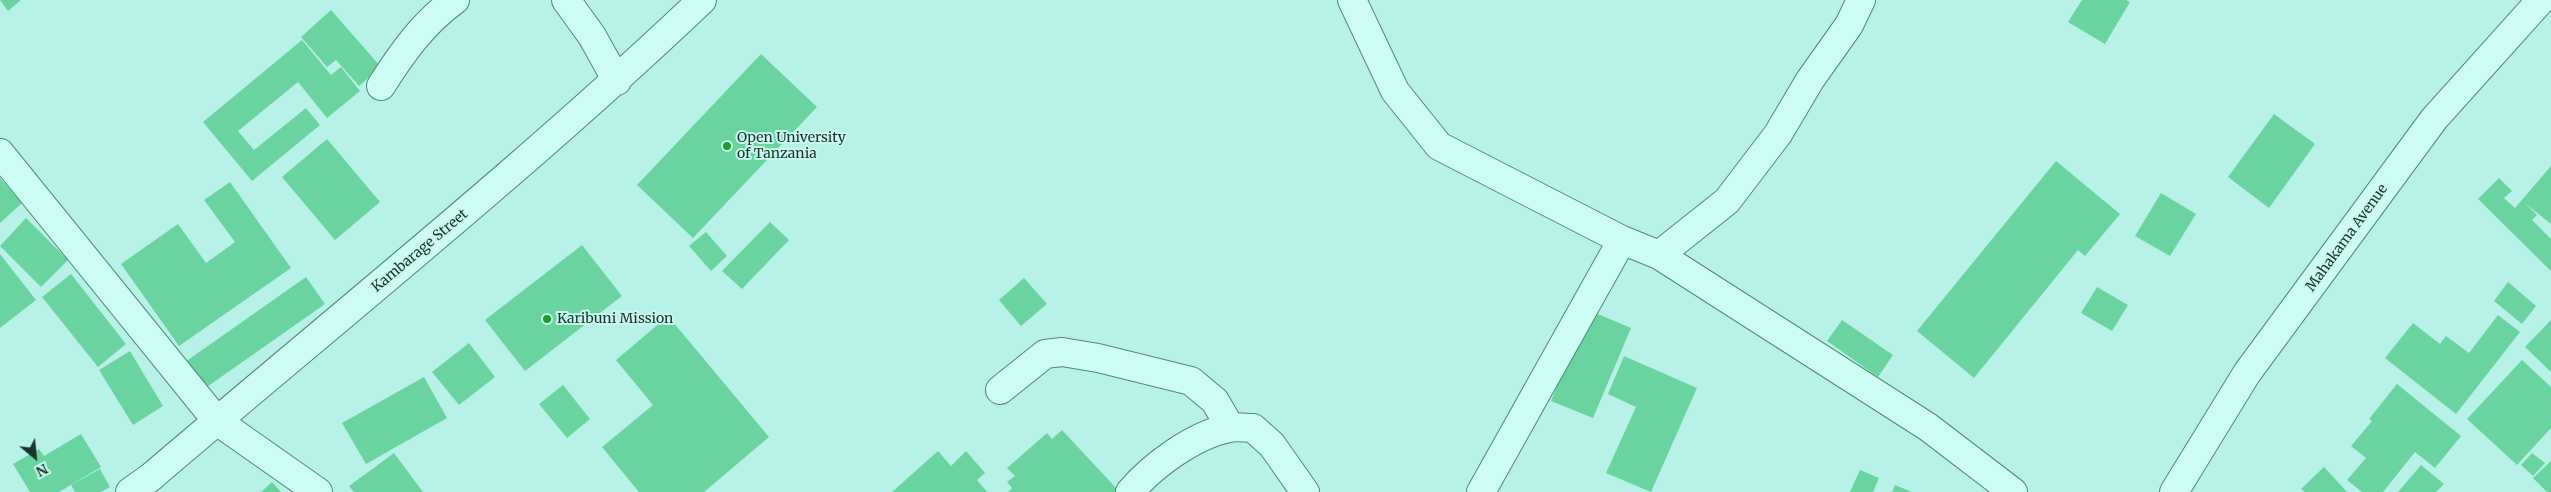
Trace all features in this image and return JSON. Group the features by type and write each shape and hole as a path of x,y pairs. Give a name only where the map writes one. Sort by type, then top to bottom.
{"street":[{"path":"381,86 404,50 439,12 455,0"},
{"path":"566,0 592,36 618,80"},
{"name":"Kambarage Street","path":"130,492 485,196 618,80 702,0"},
{"path":"1352,0 1395,91 1439,146 1622,240 1659,255 1928,427 2013,492"},
{"path":"1659,255 1728,201 1778,134 1810,80 1849,25 1860,0"},
{"name":"Mahakama Avenue","path":"2174,492 2247,373 2434,119 2541,0"},
{"path":"0,153 217,421 318,492"},
{"path":"1481,492 1622,240"},
{"path":"1000,390 1045,354 1062,352 1098,358 1191,381 1215,401 1230,427"},
{"path":"1130,492 1146,473 1187,445 1230,427 1253,428 1272,445 1305,492"}],"building":[{"path":"0,0 21,0 8,11"},
{"path":"2082,0 2126,0 2130,2 2105,44 2068,22"},
{"path":"331,10 381,67 359,86 336,60 327,67 301,37"},
{"path":"302,40 331,75 341,67 360,91 327,118 298,82 238,131 254,150 306,108 320,125 252,181 203,122"},
{"name":"Open University of Tanzania","path":"761,54 817,107 693,238 637,185"},
{"path":"2274,114 2315,144 2269,208 2228,177"},
{"path":"327,139 380,202 335,240 282,177"},
{"path":"2056,161 2120,214 2085,256 2078,250 1974,378 1917,331"},
{"path":"2551,166 2551,224 2526,204 2537,215 2532,220 2551,239 2551,271 2478,199 2499,178 2512,191 2504,198 2515,208"},
{"path":"0,178 22,203 0,223"},
{"path":"230,182 291,268 179,346 121,264 178,224 206,263 235,242 204,200"},
{"path":"2161,193 2196,214 2170,256 2135,236"},
{"path":"26,218 68,260 41,287 0,246"},
{"path":"770,222 789,240 742,289 722,271"},
{"path":"706,232 727,256 711,271 689,246"},
{"path":"582,245 622,296 525,371 485,320"},
{"path":"0,254 36,300 0,328"},
{"path":"71,274 126,344 98,367 42,297"},
{"path":"306,277 325,304 204,389 185,362"},
{"path":"1024,278 1047,304 1021,326 999,300"},
{"path":"2508,282 2536,306 2522,324 2494,301"},
{"path":"2097,287 2128,305 2112,331 2081,313"},
{"path":"1588,310 1631,328 1593,418 1551,401"},
{"path":"2498,315 2520,332 2456,414 2385,358 2413,323 2440,344 2446,336 2469,353"},
{"path":"668,316 769,437 704,492 639,492 602,447 653,405 616,360"},
{"path":"1842,320 1893,355 1878,377 1827,341"},
{"path":"2551,320 2551,372 2525,347"},
{"path":"469,343 495,377 459,405 432,372"},
{"path":"130,351 163,406 133,425 99,370"},
{"path":"1624,356 1697,388 1651,492 1606,473 1636,407 1608,394"},
{"path":"2522,360 2551,387 2551,428 2517,465 2467,419"},
{"path":"424,377 447,418 366,464 342,423"},
{"path":"2397,384 2461,436 2435,468 2415,452 2383,492 2362,492 2347,480 2366,458 2351,446 2372,421 2369,419"},
{"path":"563,385 590,419 567,438 539,404"},
{"path":"1062,430 1118,490 1116,492 1008,492 1012,488 1007,482 1015,476 1007,468 1047,433 1052,439"},
{"path":"81,434 101,467 59,492 30,492 13,464 39,449 44,456"},
{"path":"938,451 951,466 966,451 985,473 977,480 987,492 892,492"},
{"path":"394,453 423,492 354,492 349,486"},
{"path":"2532,453 2545,463 2533,476 2521,465"},
{"path":"2551,461 2551,492 2547,492 2533,478"},
{"path":"2421,465 2444,484 2436,492 2398,492"},
{"path":"2324,467 2347,492 2305,492 2301,489"},
{"path":"100,469 110,487 101,492 75,492 71,485"},
{"path":"1860,470 1879,478 1873,492 1850,492"},
{"path":"272,482 281,492 261,492"},
{"path":"1895,485 1912,492 1892,492"}],"place":[{"name":"Open University of Tanzania","path":"727,146"},
{"name":"Karibuni Mission","path":"547,319"}]}
